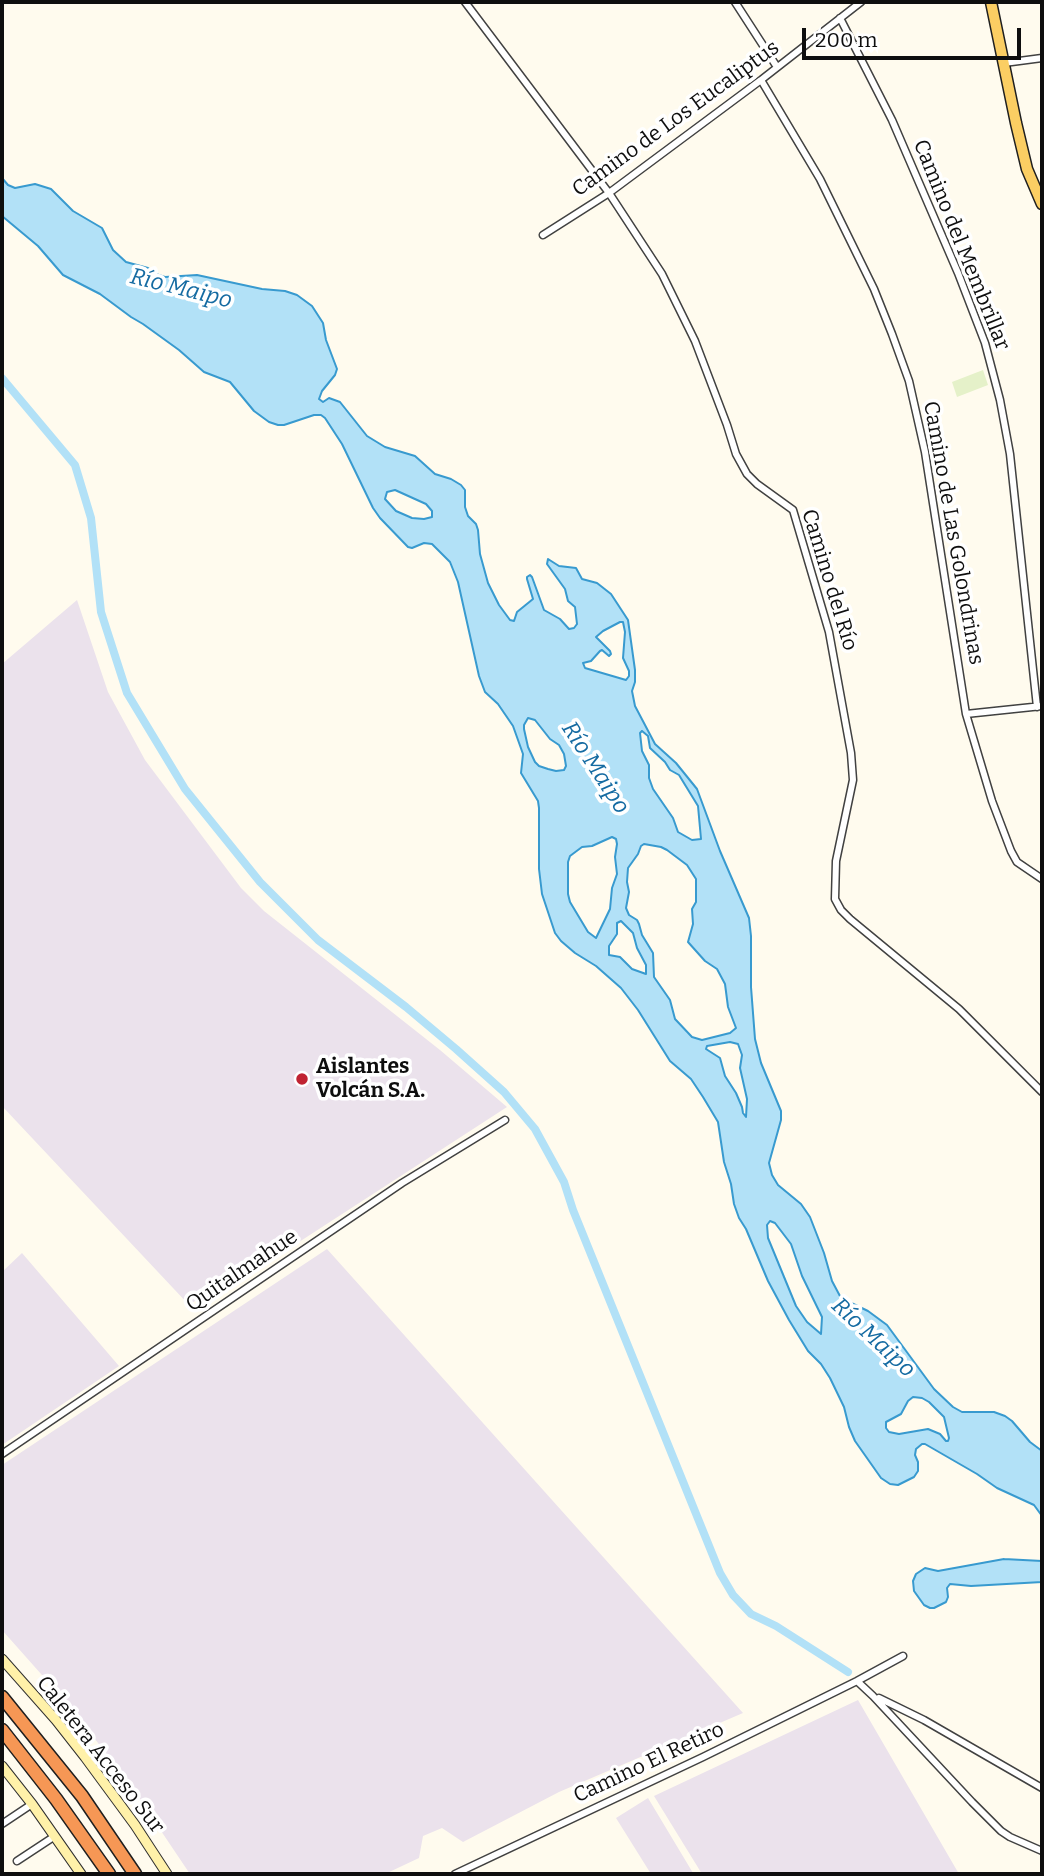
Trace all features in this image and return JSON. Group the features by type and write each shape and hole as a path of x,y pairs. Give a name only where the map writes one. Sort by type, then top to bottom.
{"highway":[{"path":"2,1697 66,1775 135,1874"},
{"path":"2,1730 50,1791 109,1874"}],"main road":[{"path":"991,2 1027,169 1042,204"},
{"name":"Caletera Acceso Sur","path":"2,1659 85,1757 167,1874"},
{"path":"3,1771 32,1804 80,1874"}],"street":[{"name":"Camino del Río","path":"465,2 609,193 662,274 695,341 736,454 747,474 793,510 796,517 829,632 851,752 853,780 836,861 835,899 850,919 958,1009 1042,1092"},
{"path":"735,2 777,67"},
{"name":"Camino de Los Eucaliptus","path":"543,235 609,193 861,2"},
{"name":"Camino del Membrillar","path":"840,18 892,120 985,343 1000,400 1010,454 1040,706"},
{"path":"1004,63 1042,58"},
{"name":"Camino de Las Golondrinas","path":"761,80 820,179 848,235 874,289 909,381 925,452 966,714 992,801 1011,852 1017,862 1042,879"},
{"path":"966,714 1040,706"},
{"name":"Quitalmahue","path":"2,1454 402,1183 505,1120"},
{"name":"Camino El Retiro","path":"455,1874 703,1757 903,1656"},
{"path":"857,1681 1001,1831 1042,1851"},
{"path":"873,1696 924,1720 1042,1788"},
{"path":"2,1824 32,1804"},
{"path":"17,1861 55,1836"}],"shaded area":[{"path":"77,600 108,692 145,760 241,888 264,911 440,1050 507,1107 299,1242 293,1236 189,1305 2,1106 2,664"},
{"path":"327,1249 743,1713 559,1792 463,1842 442,1828 423,1836 419,1858 385,1874 190,1874 124,1776 65,1701 2,1630 2,1465"},
{"path":"22,1253 119,1366 2,1445 2,1272"},
{"path":"858,1700 959,1874 702,1874 654,1796"},
{"path":"648,1798 692,1874 651,1874 616,1818"}],"green space":[{"path":"983,370 988,385 957,397 952,382"}],"water":[{"name":"Río Maipo","path":"2,178 15,188 35,184 51,189 73,211 102,228 113,250 126,262 148,268 165,277 197,275 297,295 312,306 323,323 337,369 319,399 323,402 329,398 340,402 367,436 385,447 415,456 435,474 461,485 465,490 468,516 478,530 480,554 488,583 510,620 514,621 517,612 533,599 527,579 530,575 544,610 560,619 569,629 577,624 575,607 568,601 565,589 547,564 548,559 559,566 576,568 582,579 597,583 611,594 628,620 635,670 632,691 635,706 655,744 676,763 697,789 749,918 755,1039 761,1063 781,1111 769,1163 772,1175 778,1185 801,1204 810,1217 832,1281 841,1298 868,1311 887,1325 934,1389 953,1407 962,1412 994,1412 1005,1416 1042,1451 1042,1516 1034,1505 997,1488 925,1444 916,1449 918,1471 914,1477 898,1485 890,1484 881,1478 855,1441 844,1407 830,1378 808,1351 789,1320 739,1218 724,1162 718,1122 691,1079 670,1061 621,988 596,966 575,953 555,933 542,894 538,801 521,773 523,754 513,726 498,704 485,692 479,676 458,582 450,562 432,544 408,547 380,518 342,444 325,418 314,415 284,425 269,422 254,411 230,382 204,372 179,350 100,294 63,275 38,246 2,216","holes":["395,490 426,504 432,511 432,517 412,518 396,511 385,499 387,492","623,622 623,658 629,671 626,680 585,668 583,663 591,661 600,651 609,656 611,654 596,637","528,718 535,720 550,739 559,745 564,754 564,770 548,769 535,762 524,729","642,731 648,736 650,748 670,770 679,775 698,806 701,839 692,840 678,832 673,818 653,789 649,778 649,765 642,751","612,837 616,839 617,874 612,888 610,909 596,938 588,932 570,902 570,856 582,847 592,846","644,844 661,847 687,865 696,879 696,902 692,909 693,924 688,942 705,961 717,969 725,984 728,1007 736,1028 730,1033 702,1040 692,1037 675,1019 670,1000 654,977 653,953 637,920 629,915 626,908 629,892 628,868","621,921 633,933 646,965 646,974 632,969 620,957 609,955 609,946 617,934 617,923","730,1042 738,1044 742,1055 740,1068 747,1099 746,1117 725,1076 720,1058 706,1049 707,1046","770,1221 775,1223 791,1244 802,1276 822,1317 821,1334 807,1322 796,1306 768,1238 767,1225","913,1397 922,1398 944,1417 949,1438 946,1441 940,1434 928,1429 899,1434 889,1432 886,1422 901,1414"]},
{"path":"1004,1559 1042,1561 1042,1582 971,1586 950,1584 946,1602 934,1608 924,1605 914,1591 913,1581 916,1574 925,1568 938,1571"}],"waterway":[{"path":"2,378 75,465 91,518 101,612 127,693 185,789 260,882 318,940 456,1049 504,1092 535,1129 564,1182 720,1573 733,1595 751,1614 776,1626 848,1672"}],"place":[{"name":"Aislantes Volcán S.A.","path":"302,1079"}]}
